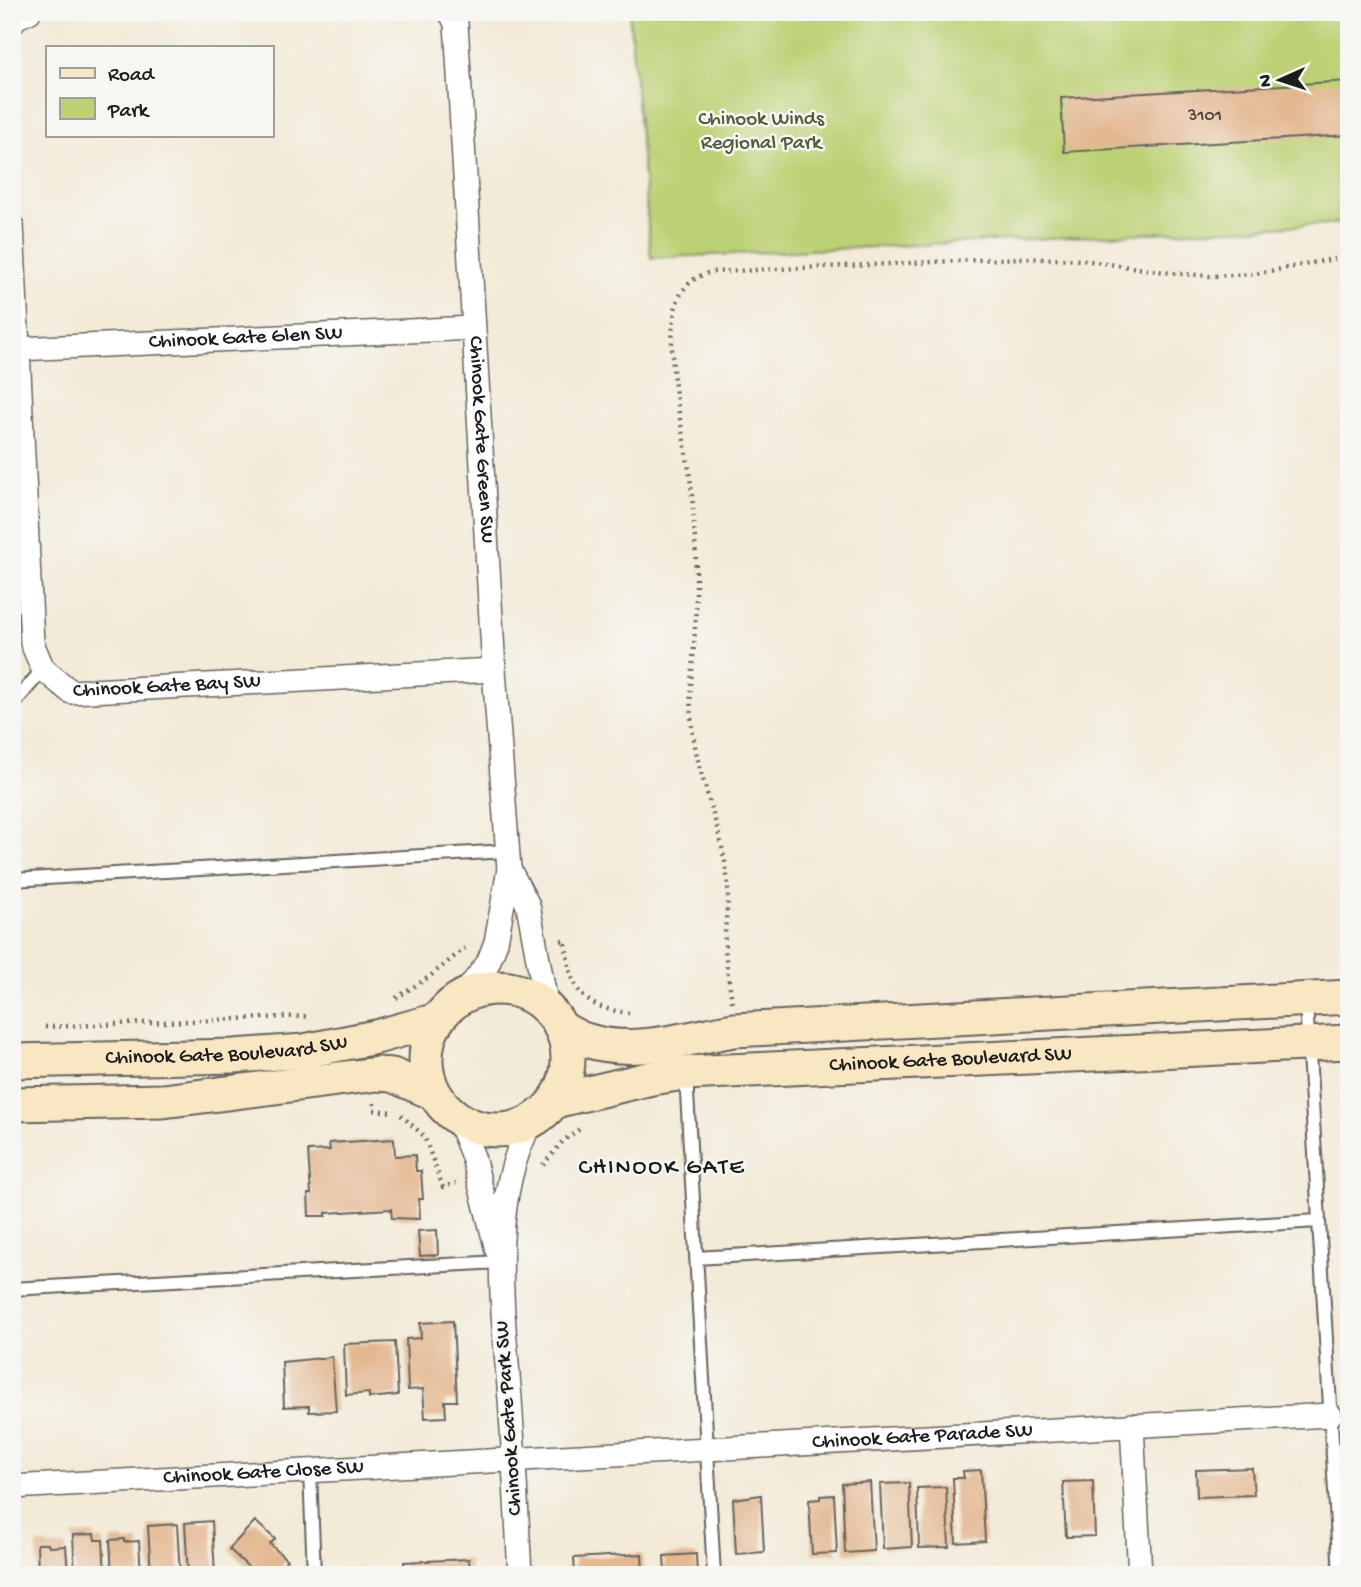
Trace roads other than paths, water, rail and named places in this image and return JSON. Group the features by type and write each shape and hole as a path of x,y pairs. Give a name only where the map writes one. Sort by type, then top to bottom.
{"street":[{"path":"12,24 14,18 29,12"},
{"name":"Chinook Gate Green SW","path":"450,12 456,23 494,670 508,860 492,953 488,963 463,996"},
{"name":"Chinook Gate Bay SW","path":"12,225 32,643 43,669 71,692 494,670"},
{"name":"Chinook Gate Glen SW","path":"18,349 473,328"},
{"name":"Chinook Gate Green SW","path":"508,860 528,905 554,1018"},
{"path":"506,988 528,995 554,1018 567,1046 568,1065 563,1084 543,1111 513,1128 495,1130 476,1127 458,1119 444,1108 427,1075 425,1056 429,1037 437,1020 448,1007 463,996 484,989 506,988"},
{"name":"Chinook Gate Boulevard SW","path":"543,1111 652,1078 685,1056 734,1030 1349,997"},
{"name":"Chinook Gate Boulevard SW","path":"554,1018 585,1040 613,1045 647,1046 685,1056 1349,1042"},
{"name":"Chinook Gate Boulevard SW","path":"12,1060 234,1056 304,1051 376,1037 437,1020"},
{"name":"Chinook Gate Boulevard SW","path":"12,1104 163,1101 377,1074 392,1075 434,1093"},
{"name":"Chinook Gate Park SW","path":"520,1575 500,1262 509,1181 518,1147 543,1111"},
{"name":"Chinook Gate Park SW","path":"458,1119 470,1148 500,1262"},
{"name":"Chinook Gate Parade SW","path":"514,1459 1330,1415"},
{"path":"1132,1425 1140,1575"},
{"name":"Chinook Gate Close SW","path":"12,1487 514,1459"}],"lane":[{"path":"12,706 43,669"},
{"path":"12,880 508,860"},
{"path":"1306,1000 1340,1575"},
{"path":"685,1056 714,1575"},
{"path":"696,1258 1319,1221"},
{"path":"12,1289 500,1262"},
{"path":"310,1469 314,1575"}],"district":[{"name":"CHINOOK GATE","path":"662,1168"}],"park label":[{"name":"Chinook Winds Regional Park","path":"761,132"}]}
